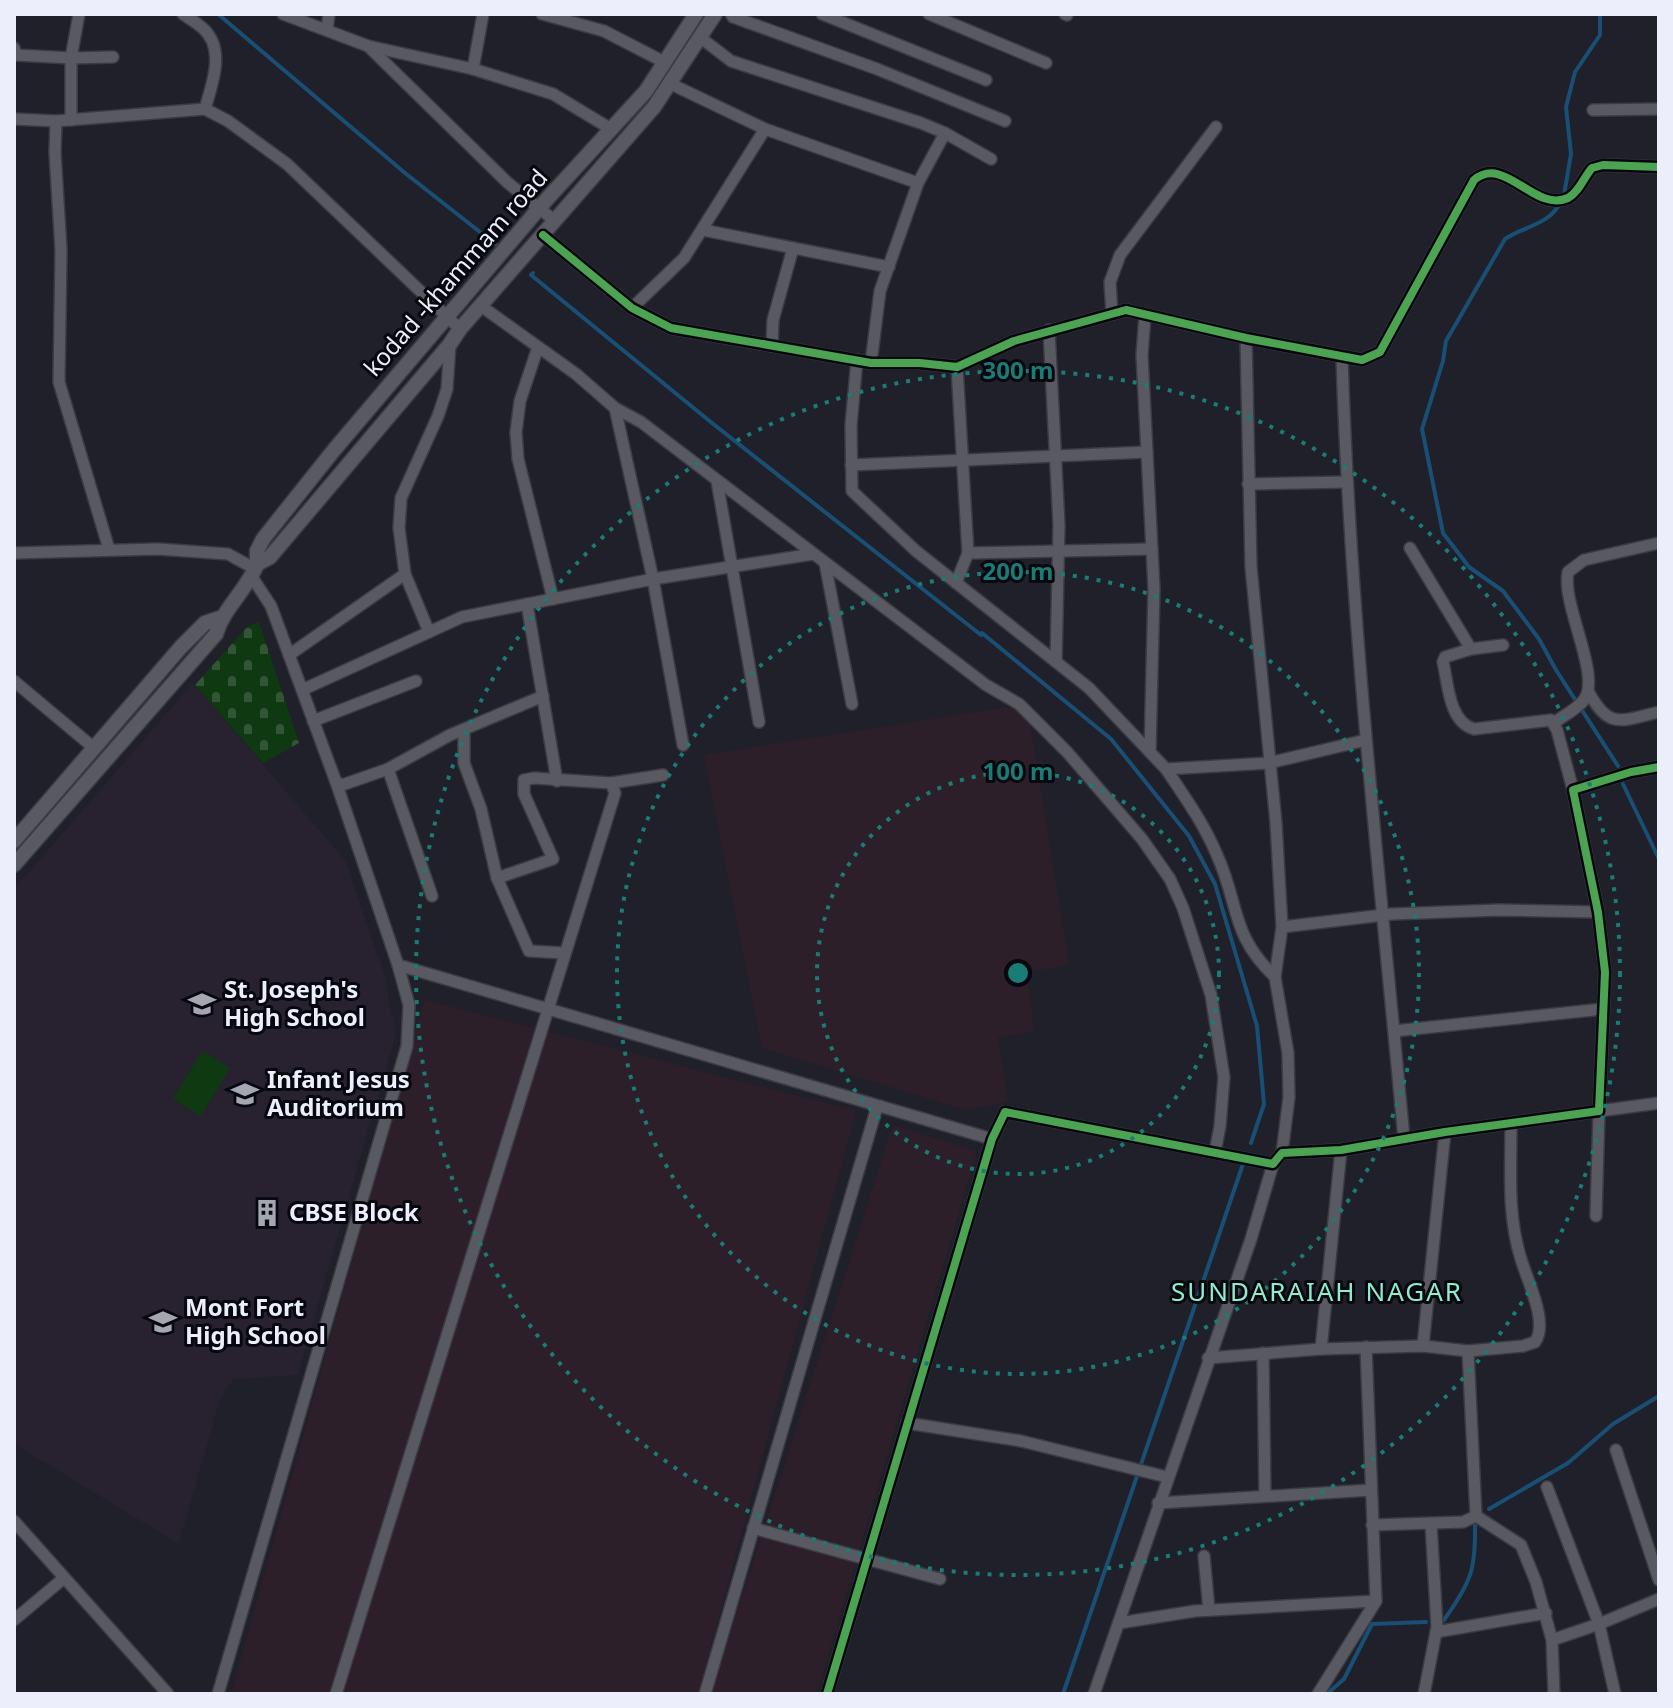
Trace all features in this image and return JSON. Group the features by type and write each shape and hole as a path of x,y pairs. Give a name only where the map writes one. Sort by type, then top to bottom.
{"main road":[{"name":"kodad -khammam road","path":"255,570 257,551 263,539 360,419 540,208 646,91 696,14"},
{"name":"kodad -khammam road","path":"255,570 270,557 460,329 654,107 715,14"},
{"path":"14,865 216,634 220,618 255,570"},
{"path":"14,841 205,623 220,618"}],"street":[{"path":"71,120 71,58 79,14"},
{"path":"183,14 208,34 215,52 215,73 205,109"},
{"path":"283,14 368,46 473,69 553,94 611,129"},
{"path":"327,29 329,14"},
{"path":"473,69 483,14"},
{"path":"542,14 604,31 666,63"},
{"path":"731,14 1005,121"},
{"path":"822,14 986,80"},
{"path":"929,14 1046,63"},
{"path":"701,38 731,61 945,133 991,159"},
{"path":"368,46 508,183 555,221"},
{"path":"14,48 16,55 113,57"},
{"path":"671,84 765,129 918,183"},
{"path":"14,119 56,121 205,109 228,121 287,164 460,329"},
{"path":"1593,110 1659,109"},
{"path":"56,121 61,250 59,382 109,549"},
{"path":"1112,314 1110,282 1120,255 1216,127"},
{"path":"632,308 684,258 765,129"},
{"path":"871,363 880,291 918,183 945,133"},
{"path":"543,235 632,308 671,328 871,363 957,367 1014,341 1126,310 1246,338 1362,360 1380,352 1474,180 1480,175 1496,172 1554,201 1568,197 1592,168 1603,165 1659,167"},
{"path":"703,230 889,267"},
{"path":"772,346 773,320 793,248"},
{"path":"481,306 576,374 615,408 641,422 986,685 1019,704 1106,795 1170,879 1183,908 1211,995 1224,1077 1215,1152"},
{"path":"1145,315 1142,355 1154,589 1150,752"},
{"path":"1049,330 1056,456 1056,662"},
{"path":"1108,1694 1094,1692 1251,1239 1273,1164 1282,1153 1289,1097 1288,1053 1275,977 1282,927 1276,823 1251,567 1246,338"},
{"path":"429,632 405,574 399,528 401,498 447,389 450,344"},
{"path":"538,347 523,390 516,432 518,459 553,599"},
{"path":"1342,357 1346,482 1366,740 1404,1139"},
{"path":"857,360 851,425 852,491 916,551 1089,688 1166,769 1195,812 1218,857 1237,923 1248,945 1255,958 1275,977"},
{"path":"956,583 968,553 957,367"},
{"path":"615,408 653,579 683,745"},
{"path":"851,465 1147,452"},
{"path":"717,481 759,722"},
{"path":"1248,484 1346,482"},
{"path":"1659,543 1584,560 1568,572 1567,590 1587,671 1586,696 1611,719 1636,718 1659,712"},
{"path":"1410,548 1471,649"},
{"path":"14,553 158,549 228,554 255,570 336,782 409,1005 407,1046 218,1694"},
{"path":"968,553 1152,549"},
{"path":"302,690 462,617 653,579 813,554"},
{"path":"825,563 852,704"},
{"path":"289,655 405,574"},
{"path":"527,604 557,781"},
{"path":"1503,645 1447,654 1444,659 1454,710 1461,723 1474,729 1544,719 1554,723"},
{"path":"14,681 94,748"},
{"path":"313,721 416,681"},
{"path":"336,782 342,785 388,769 464,730 543,696"},
{"path":"1554,723 1586,696"},
{"path":"1554,723 1573,790 1598,912 1605,972 1596,1216"},
{"path":"464,730 464,763 481,809 497,878 529,951 565,953"},
{"path":"1166,769 1269,763 1366,740"},
{"path":"1573,790 1631,772 1659,767"},
{"path":"388,769 432,896"},
{"path":"497,878 553,859 524,794 523,783 527,778 611,783 663,775"},
{"path":"336,1694 615,793 611,783"},
{"path":"1282,927 1383,914 1499,910 1598,912"},
{"path":"398,965 992,1139"},
{"path":"1394,1031 1603,1009"},
{"path":"1282,1153 1341,1150 1445,1132 1659,1103"},
{"path":"705,1694 877,1107"},
{"path":"827,1694 992,1139 1005,1112 1273,1164"},
{"path":"1208,1358 1366,1347 1423,1346 1468,1351 1535,1342 1538,1337 1538,1309 1512,1228 1511,1124"},
{"path":"1423,1346 1445,1132"},
{"path":"1321,1349 1341,1150"},
{"path":"1318,1694 1376,1601 1366,1347"},
{"path":"1468,1351 1476,1516"},
{"path":"1263,1353 1265,1495"},
{"path":"907,1423 1021,1441 1167,1477"},
{"path":"1616,1450 1659,1580"},
{"path":"1547,1487 1599,1624 1615,1694"},
{"path":"1158,1503 1371,1490"},
{"path":"1372,1525 1463,1522 1476,1516"},
{"path":"1476,1516 1521,1545 1546,1613 1552,1640 1554,1694"},
{"path":"14,1521 168,1694"},
{"path":"1424,1694 1436,1632 1431,1524"},
{"path":"753,1528 940,1579"},
{"path":"1204,1556 1209,1610"},
{"path":"14,1620 64,1578"},
{"path":"1552,1640 1659,1599"},
{"path":"1119,1623 1209,1610 1376,1601"},
{"path":"1436,1632 1546,1613"}],"shaded area":[{"name":"St. Joseph's High School","path":"193,683 345,860 384,973 396,1034 298,1375 234,1379 221,1396 179,1544 14,1444 14,889"},
{"path":"1027,704 1069,965 1027,972 1034,1031 998,1038 1008,1102 966,1110 762,1048 704,755"},
{"path":"425,1000 856,1111 698,1694 231,1694"},
{"path":"893,1125 977,1151 817,1694 711,1694"}],"green space":[{"path":"259,622 299,743 263,763 195,685 248,626"},
{"path":"202,1051 230,1068 201,1116 173,1099"}],"waterway":[{"path":"218,14 405,173 499,247"},
{"path":"1564,195 1571,154 1566,107 1575,72 1600,35 1600,14"},
{"path":"1560,203 1543,221 1505,239 1446,341 1422,429 1443,533 1469,567 1503,591 1539,639 1618,766"},
{"path":"533,273 531,275 712,423 982,633 1111,739 1189,836 1215,884 1257,1026 1264,1104 1251,1143"},
{"path":"1623,784 1659,859"},
{"path":"1063,1694 1244,1161"},
{"path":"1489,1509 1568,1463 1613,1424 1659,1396"},
{"path":"1444,1620 1470,1575 1475,1523"},
{"path":"1327,1694 1344,1679 1372,1624 1426,1622"}],"cycle path":[{"path":"543,235 632,308 671,328 871,363 957,367 1014,341 1126,310 1246,338 1362,360 1380,352 1474,180 1486,174 1497,174 1543,198 1555,200 1572,195 1592,168 1603,165 1659,167"},
{"path":"827,1694 992,1139 1005,1112 1273,1164 1282,1153 1341,1150 1599,1111 1605,972 1598,912 1573,790 1631,772 1659,767"}],"place":[{"name":"St. Joseph's High School","path":"202,1004"},
{"name":"Infant Jesus Auditorium","path":"245,1094"},
{"name":"CBSE Block","path":"267,1213"},
{"name":"Mont Fort High School","path":"163,1322"}],"district":[{"name":"SUNDARAIAH NAGAR","path":"1317,1292"}]}
